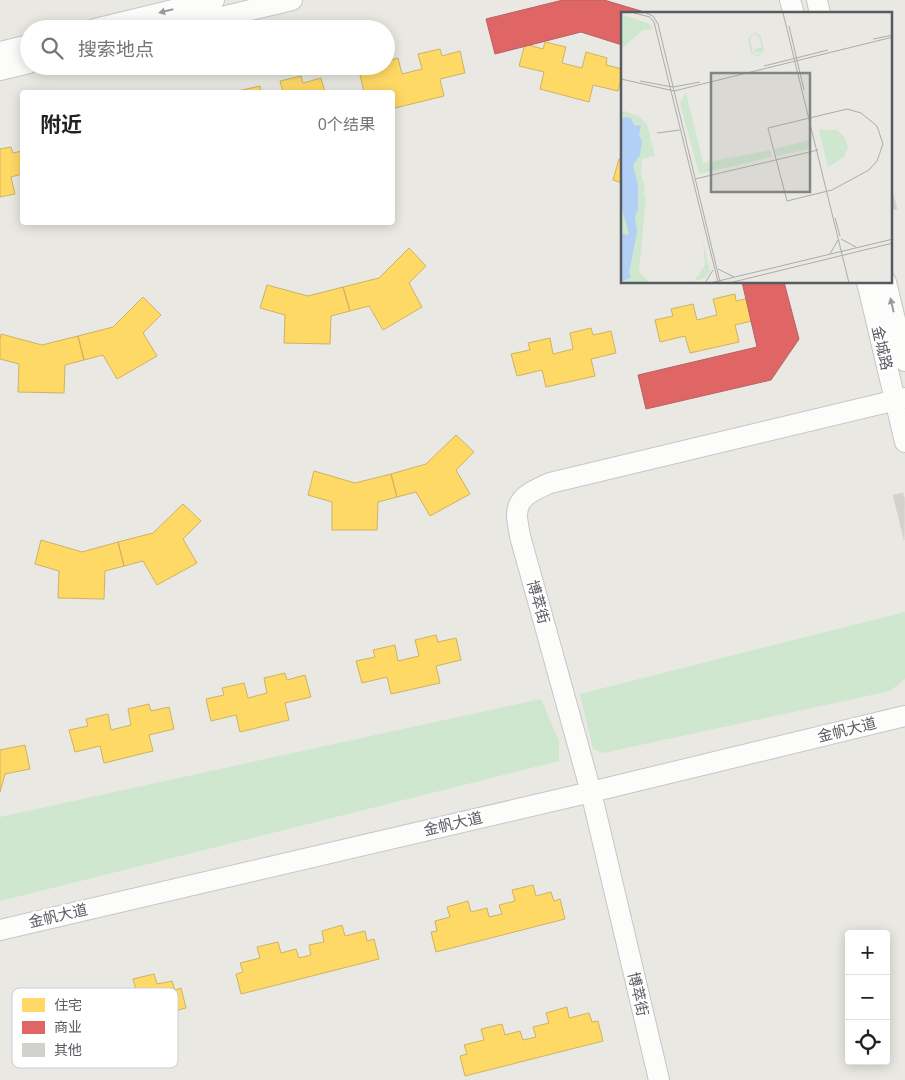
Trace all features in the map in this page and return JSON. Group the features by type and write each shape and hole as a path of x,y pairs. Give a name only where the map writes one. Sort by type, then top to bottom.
{"street":[{"path":"132,20 214,0"},
{"path":"209,20 292,0"},
{"path":"0,52 20,47"},
{"path":"0,70 20,65"},
{"name":"金城路","path":"868,284 900,400 905,442"},
{"name":"金城路","path":"886,284 905,361"},
{"name":"博萃街","path":"659,1080 591,792 520,536 516,514 522,499 532,491 550,483 900,400"},
{"name":"金帆大道","path":"0,930 591,792 905,716"}],"green space":[{"path":"905,612 905,679 890,691 603,753 593,749 580,694"},
{"path":"541,699 559,741 559,761 0,901 0,817"}],"building: 住宅":[{"path":"545,42 566,47 562,63 582,68 586,52 607,58 606,65 621,69 618,91 593,85 589,102 540,89 544,72 519,66 525,44 543,49"},
{"path":"440,49 442,56 460,51 465,73 440,79 444,96 395,108 395,90 364,90 360,75 395,75 395,59 398,58 402,74 422,69 418,54"},
{"path":"301,76 303,83 321,78 324,90 282,90 280,81"},
{"path":"260,86 261,90 242,90"},
{"path":"11,147 13,153 20,151 20,175 11,177 15,194 0,197 0,149"},
{"path":"619,159 621,159 621,183 613,180"},
{"path":"409,248 426,266 409,283 422,307 383,330 369,306 350,311 343,287 379,278"},
{"path":"267,285 308,296 343,287 350,311 331,316 330,344 284,343 285,315 260,308"},
{"path":"735,294 736,301 754,297 760,319 735,325 739,342 690,353 685,336 660,342 655,320 673,316 671,309 693,304 697,320 717,315 713,299"},
{"path":"143,297 161,315 143,333 157,356 117,379 103,355 84,360 78,336 113,327"},
{"path":"591,328 593,335 611,331 616,353 591,359 595,376 546,387 542,370 517,376 511,354 530,350 528,343 550,338 553,354 573,349 570,333"},
{"path":"1,334 42,345 78,336 84,360 65,365 64,393 18,392 19,364 0,359"},
{"path":"456,435 474,452 456,470 470,494 430,516 416,492 397,497 391,474 426,464"},
{"path":"314,471 355,483 391,474 397,497 378,502 377,530 332,530 332,502 308,495"},
{"path":"183,504 201,521 183,539 197,563 157,585 143,561 124,566 118,542 153,533"},
{"path":"41,540 82,552 118,542 124,566 105,571 104,599 58,598 59,571 35,564"},
{"path":"436,635 438,642 456,638 461,660 436,666 440,683 391,694 387,677 362,683 356,661 375,657 373,650 395,645 398,661 419,656 415,640"},
{"path":"285,673 287,680 305,675 311,697 285,703 289,720 240,732 236,715 211,721 206,699 224,695 222,688 244,683 248,698 267,693 264,678"},
{"path":"149,704 151,711 169,707 174,729 149,735 153,751 104,763 100,746 75,752 69,730 88,726 86,719 108,714 111,730 131,725 128,709"},
{"path":"25,745 30,769 5,774 0,792 0,750"},
{"path":"533,885 536,896 551,892 554,901 560,899 565,919 436,952 431,932 437,931 435,921 450,917 447,907 468,901 471,912 487,908 489,917 502,914 499,905 515,901 512,890"},
{"path":"342,925 345,936 365,931 367,941 374,939 379,959 241,994 236,974 243,972 240,963 260,958 257,947 278,942 281,953 296,949 299,958 311,955 309,945 324,942 322,931"},
{"path":"154,974 157,984 172,981 174,988 135,988 133,979"},
{"path":"181,988 186,1008 178,1010 178,989"},
{"path":"567,1007 569,1018 589,1013 592,1022 598,1021 603,1041 465,1076 460,1056 467,1054 464,1045 484,1040 481,1029 502,1024 505,1035 520,1031 523,1040 536,1037 533,1027 549,1023 546,1013"}],"building: 商业":[{"path":"563,0 604,0 644,12 621,12 621,45 581,32 495,54 486,19"},
{"path":"742,284 785,284 799,339 771,380 646,409 638,375 757,347"}],"building: 其他":[{"path":"892,191 897,209 892,210"},
{"path":"903,493 905,501 904,540 893,495"}]}
